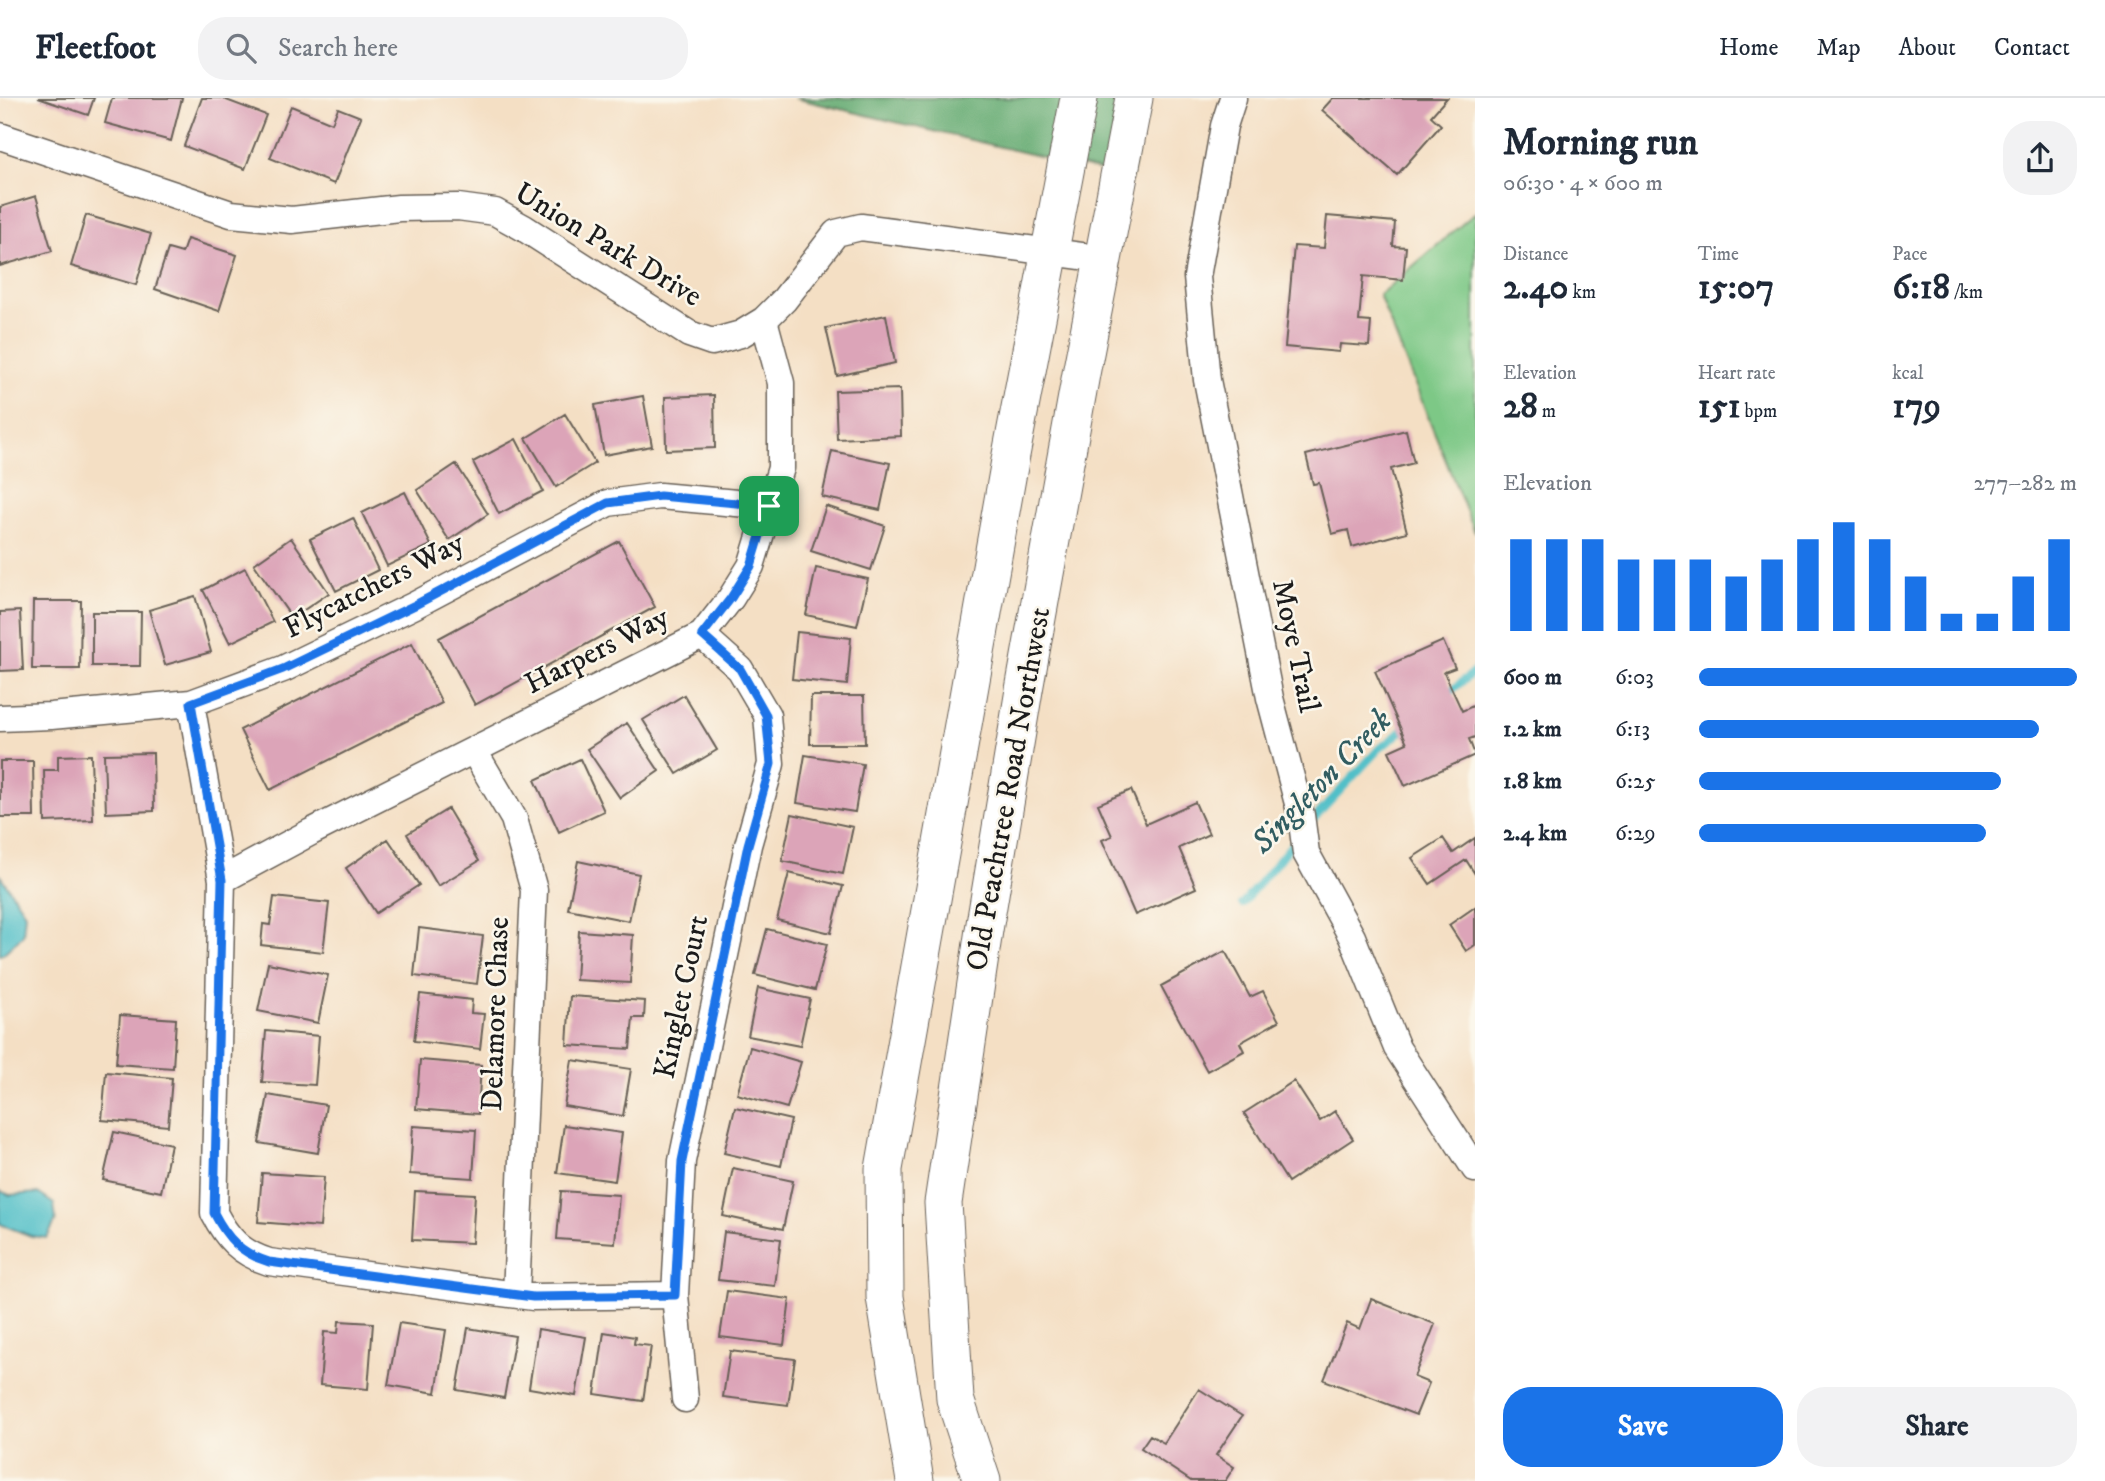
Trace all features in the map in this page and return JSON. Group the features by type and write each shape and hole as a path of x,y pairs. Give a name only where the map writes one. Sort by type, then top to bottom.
{"main road":[{"name":"Old Peachtree Road Northwest","path":"915,1481 885,1297 884,1169 1011,455 1079,98"},
{"name":"Old Peachtree Road Northwest","path":"982,1481 955,1399 943,1203 1019,717 1134,98"}],"street":[{"name":"Moye Trail","path":"1233,98 1223,126 1197,277 1207,380 1270,698 1301,815 1306,853 1352,937 1397,1048 1475,1169"},
{"name":"Union Park Drive","path":"0,136 231,214 292,220 399,208 458,207 495,212 689,334 712,342 741,334 764,320 784,300 836,233 861,227 1104,259"},
{"name":"Harpers Way","path":"222,880 311,832 702,635 731,598 751,566 781,468 781,383 764,320"},
{"name":"Flycatchers Way","path":"0,718 191,703 283,669 415,605 608,503 660,496 769,506"},
{"name":"Kinglet Court","path":"685,1399 675,1295 682,1161 748,845 771,764 766,715 740,669 702,635"},
{"path":"191,703 222,880 214,1213 226,1236 252,1257 269,1262 533,1297 675,1295"},
{"name":"Delamore Chase","path":"474,751 514,820 534,890 516,1294"}],"green space":[{"path":"794,98 1145,98 1131,178"},
{"path":"1475,213 1475,533 1379,295"}],"water":[{"path":"0,875 25,913 23,935 0,955"},
{"path":"0,1191 10,1195 38,1193 54,1204 56,1220 47,1238 31,1236 0,1224"}],"building":[{"path":"38,98 94,98 88,115"},
{"path":"112,98 182,98 171,141 105,123"},
{"path":"202,98 221,98 266,115 245,169 184,146"},
{"path":"1333,98 1447,98 1431,116 1441,125 1397,175 1322,110"},
{"path":"291,106 332,123 338,108 361,117 334,184 270,158"},
{"path":"36,196 52,251 0,266 0,207"},
{"path":"86,215 151,234 136,285 71,266"},
{"path":"1327,216 1395,222 1393,246 1406,247 1403,280 1363,276 1359,321 1371,322 1369,346 1340,344 1339,352 1285,347 1294,246 1324,248"},
{"path":"187,239 237,255 219,311 155,289 168,249 182,253"},
{"path":"886,315 895,363 837,376 826,328"},
{"path":"900,389 901,436 837,439 835,391"},
{"path":"714,395 715,448 666,450 665,397"},
{"path":"643,396 652,446 604,455 595,405"},
{"path":"565,414 595,463 556,487 526,438"},
{"path":"1406,430 1414,463 1391,469 1407,532 1352,547 1348,530 1332,534 1319,483 1313,484 1306,455"},
{"path":"516,439 543,491 499,514 473,462"},
{"path":"832,451 890,463 880,510 822,497"},
{"path":"456,464 488,514 449,540 417,490"},
{"path":"405,492 431,545 387,566 362,513"},
{"path":"826,506 885,526 871,570 811,551"},
{"path":"353,518 378,570 336,591 310,539"},
{"path":"291,538 329,593 292,618 254,564"},
{"path":"619,541 655,607 475,705 439,638"},
{"path":"245,568 273,622 230,643 203,590"},
{"path":"816,568 868,579 857,626 806,615"},
{"path":"195,596 211,652 165,665 149,610"},
{"path":"33,601 81,601 80,669 32,669"},
{"path":"20,611 23,670 0,671 0,612"},
{"path":"92,612 141,612 140,666 92,666"},
{"path":"797,632 851,638 847,685 792,679"},
{"path":"1443,641 1455,668 1444,672 1462,711 1475,705 1475,737 1469,739 1475,755 1405,786 1389,751 1407,743 1375,671"},
{"path":"412,643 442,703 270,790 240,730"},
{"path":"684,695 717,750 677,774 643,720"},
{"path":"811,696 864,696 865,744 810,744"},
{"path":"627,723 659,771 620,798 587,749"},
{"path":"153,753 154,811 106,813 104,754"},
{"path":"91,755 93,820 45,822 44,770 58,770 58,756"},
{"path":"805,755 863,764 855,812 797,803"},
{"path":"580,759 604,811 559,832 535,780"},
{"path":"0,761 33,761 34,817 0,817"},
{"path":"1131,790 1146,824 1195,802 1209,834 1179,848 1196,888 1135,915 1102,840 1112,836 1098,804"},
{"path":"448,809 479,861 438,886 407,834"},
{"path":"792,814 853,827 843,874 782,861"},
{"path":"1443,838 1453,853 1475,838 1475,874 1466,860 1430,884 1412,858"},
{"path":"388,839 419,885 376,913 346,868"},
{"path":"578,861 639,874 629,921 568,909"},
{"path":"789,873 843,886 831,933 777,920"},
{"path":"274,897 329,903 323,952 261,945 263,924 270,925"},
{"path":"1475,907 1475,945 1466,951 1449,925"},
{"path":"419,928 483,936 477,984 414,976"},
{"path":"767,929 827,944 815,990 755,975"},
{"path":"579,931 633,935 630,983 576,980"},
{"path":"1225,951 1250,997 1263,991 1279,1021 1240,1043 1244,1051 1207,1071 1161,986"},
{"path":"268,963 328,975 318,1023 258,1011"},
{"path":"758,988 810,999 800,1046 748,1036"},
{"path":"420,994 472,1000 471,1013 484,1014 480,1049 414,1041"},
{"path":"570,996 645,1001 644,1018 633,1018 630,1049 567,1045"},
{"path":"120,1015 176,1019 173,1068 116,1064"},
{"path":"266,1031 319,1036 315,1085 262,1082"},
{"path":"750,1047 801,1062 787,1108 737,1094"},
{"path":"420,1060 481,1065 478,1114 416,1109"},
{"path":"572,1060 631,1069 623,1116 564,1106"},
{"path":"106,1072 172,1078 168,1126 102,1120"},
{"path":"1294,1081 1320,1121 1335,1111 1353,1139 1288,1182 1244,1113"},
{"path":"268,1095 326,1105 318,1153 259,1143"},
{"path":"735,1107 791,1120 781,1166 724,1153"},
{"path":"564,1125 622,1133 615,1181 557,1173"},
{"path":"413,1126 476,1130 473,1178 410,1174"},
{"path":"114,1132 171,1144 161,1192 103,1180"},
{"path":"733,1168 793,1181 783,1229 723,1216"},
{"path":"262,1173 324,1177 320,1227 258,1222"},
{"path":"415,1191 475,1194 472,1243 412,1240"},
{"path":"561,1191 619,1195 615,1243 557,1239"},
{"path":"724,1232 781,1239 775,1286 718,1280"},
{"path":"727,1291 790,1299 784,1345 720,1337"},
{"path":"1371,1299 1435,1324 1414,1377 1429,1383 1416,1415 1324,1380 1347,1323 1360,1329"},
{"path":"339,1321 373,1323 368,1389 320,1385 324,1332 338,1333"},
{"path":"399,1323 446,1330 436,1393 388,1385"},
{"path":"468,1328 515,1336 504,1398 457,1390"},
{"path":"538,1329 586,1337 576,1396 529,1388"},
{"path":"604,1332 635,1337 634,1344 651,1346 643,1401 595,1394"},
{"path":"730,1351 795,1359 788,1405 723,1397"},
{"path":"1199,1389 1242,1416 1216,1455 1234,1467 1225,1481 1191,1481 1141,1448 1150,1435 1164,1443"}],"waterway":[{"name":"Singleton Creek","path":"1446,695 1475,671"},
{"name":"Singleton Creek","path":"1309,824 1378,750 1409,725"},
{"name":"Singleton Creek","path":"1242,904 1298,837"}],"route":[{"path":"660,496 769,506 751,566 731,598 702,635 740,669 766,715 771,764 748,845 682,1161 675,1295 533,1297 269,1262 252,1257 226,1236 214,1213 222,880 191,703 283,669 415,605 608,503 660,496"}]}
